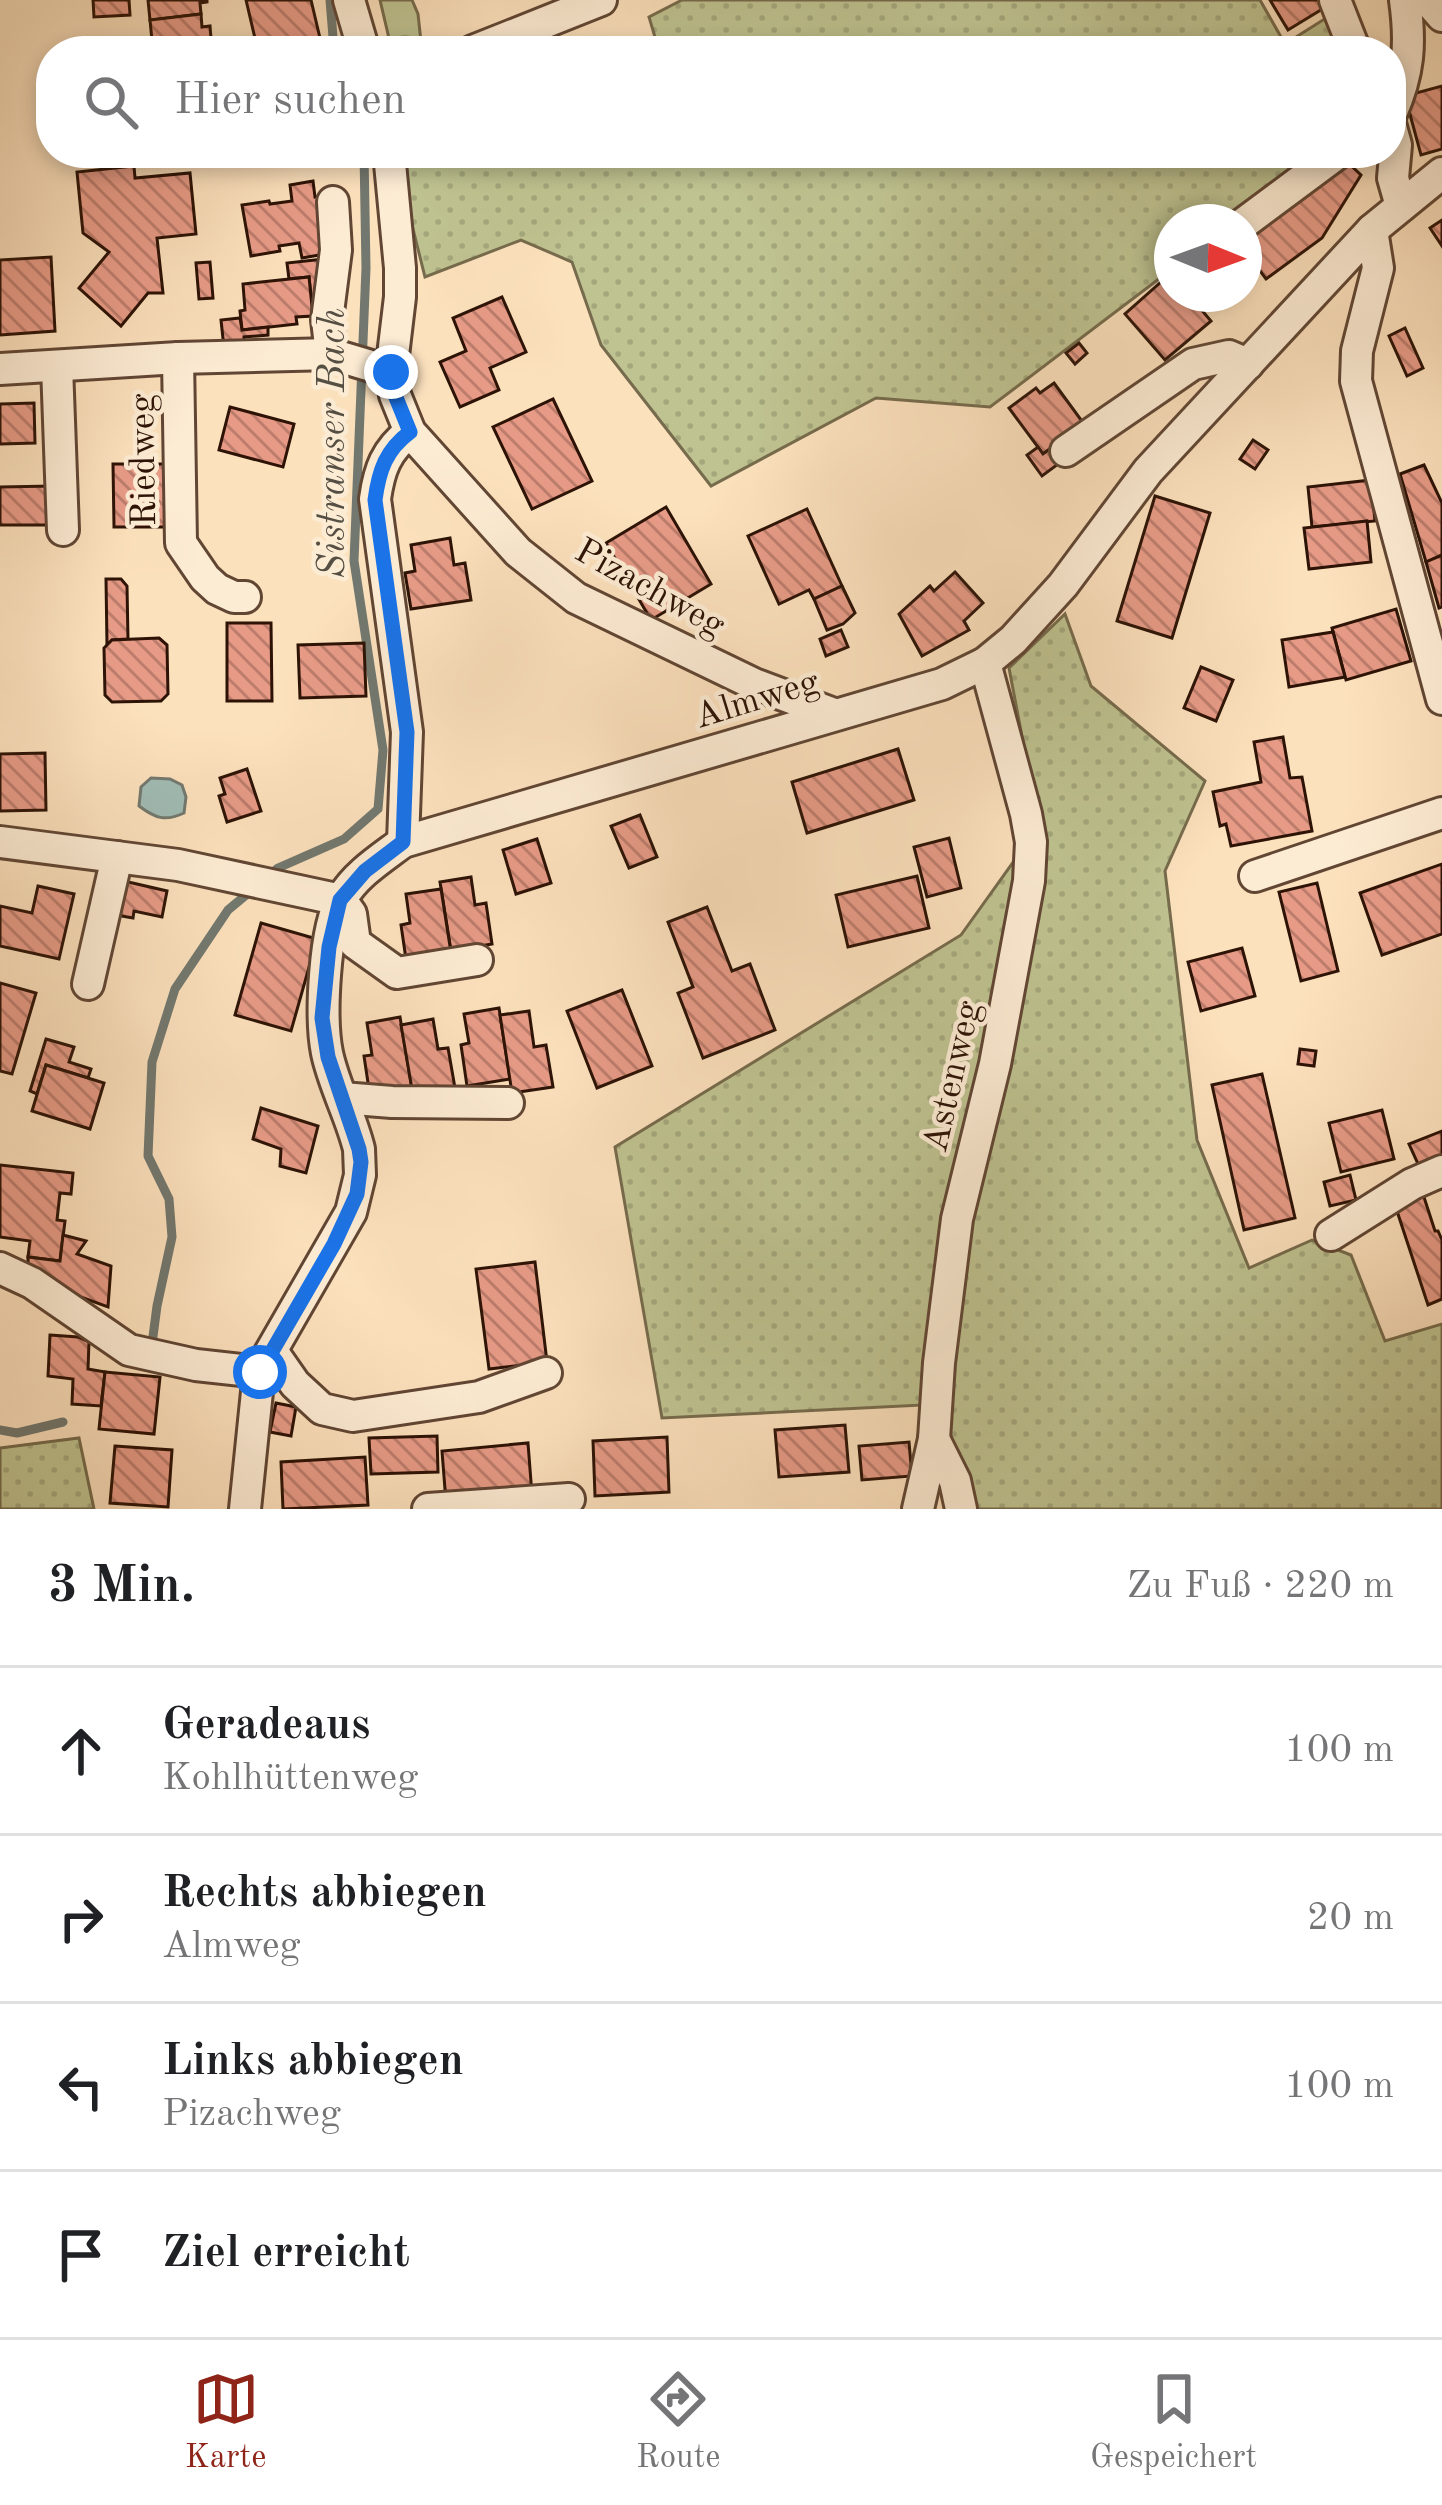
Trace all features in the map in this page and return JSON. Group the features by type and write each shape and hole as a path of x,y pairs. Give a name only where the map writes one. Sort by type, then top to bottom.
{"street":[{"path":"349,0 360,36"},
{"path":"511,36 601,0"},
{"path":"1335,0 1349,36"},
{"path":"1405,0 1406,78"},
{"path":"1428,0 1442,16"},
{"name":"Pizachweg","path":"390,168 400,297 362,363 395,395 410,432 518,552 576,598 754,685 834,714"},
{"path":"1262,210 1318,168"},
{"path":"1394,168 1401,206"},
{"name":"Almweg","path":"340,900 365,871 403,842 942,684 985,663 1064,585 1148,471 1372,230 1442,173"},
{"path":"333,202 336,250 327,320 362,363"},
{"path":"1372,230 1378,268 1357,351 1356,381 1442,699"},
{"path":"1066,451 1192,364 1229,356 1248,364"},
{"name":"Riedweg","path":"178,358 181,543 217,590 244,597"},
{"name":"Riedweg","path":"0,369 178,358 362,363"},
{"path":"57,366 63,530"},
{"path":"403,842 407,732 375,500 380,468 396,443 410,432"},
{"name":"Astenweg","path":"918,1509 934,1439 957,1219 995,1064 1029,881 1031,842 1026,814 985,663"},
{"path":"1256,876 1442,813"},
{"path":"0,842 178,865 340,900 350,914 355,943 397,974 477,960"},
{"path":"88,985 117,857"},
{"path":"244,1509 266,1362 357,1194 361,1162 328,1057 322,1018 329,947 340,900"},
{"path":"342,1098 508,1103"},
{"path":"1330,1234 1442,1171"},
{"path":"0,1268 32,1283 136,1354 196,1365 266,1362 322,1409 353,1416 479,1397 546,1373"},
{"path":"934,1439 955,1480 961,1509"},
{"path":"428,1509 568,1499"}],"green space":[{"path":"380,0 412,0 420,36 388,36"},
{"path":"682,0 1260,0 1280,36 655,36 649,17"},
{"path":"1334,13 1340,36 1298,36"},
{"path":"406,168 1306,168 1259,204 1154,204 1154,283 990,407 876,398 711,486 601,345 572,262 521,240 425,277 410,217"},
{"path":"1065,614 1091,686 1205,781 1165,871 1197,1140 1249,1268 1312,1240 1351,1255 1385,1341 1442,1324 1442,1509 968,1509 942,1404 662,1418 615,1147 961,935 1039,826 1009,668"},
{"path":"79,1438 94,1509 0,1509 0,1448"}],"water":[{"path":"151,778 182,785 184,813 160,817 139,806 141,787"}],"building":[{"path":"93,0 129,0 130,15 94,17"},
{"path":"148,0 207,2 200,3 201,14 150,20"},
{"path":"246,0 311,0 319,36 254,36"},
{"path":"1270,0 1319,0 1324,8 1288,30"},
{"path":"201,14 202,27 210,26 211,36 152,36 150,20"},
{"path":"1442,86 1442,149 1421,155 1406,96"},
{"path":"134,168 135,178 190,173 196,234 157,238 163,293 148,293 121,326 79,288 109,252 83,233 77,172"},
{"path":"1329,168 1354,168 1361,175 1322,238 1266,279 1262,226"},
{"path":"313,181 315,197 320,196 325,254 302,258 299,243 251,256 242,205 292,201 290,185"},
{"path":"1442,220 1442,246 1430,228"},
{"path":"51,257 55,331 0,335 0,260"},
{"path":"324,259 313,316 309,277 289,279 287,263"},
{"path":"210,262 213,298 199,299 196,263"},
{"path":"309,277 313,316 296,317 297,324 242,330 243,284"},
{"path":"1154,288 1154,312 1203,312 1211,321 1165,360 1125,314"},
{"path":"502,297 526,352 490,368 499,390 460,407 440,362 466,351 453,318"},
{"path":"240,318 242,330 268,327 268,335 244,337 244,345 224,348 221,320"},
{"path":"1405,328 1423,368 1407,376 1389,336"},
{"path":"1079,343 1087,353 1075,364 1066,353"},
{"path":"1054,383 1084,424 1043,454 1009,408 1036,388 1040,393"},
{"path":"553,399 592,481 532,509 493,427"},
{"path":"34,403 35,443 0,444 0,404"},
{"path":"230,407 294,424 283,467 219,450"},
{"path":"1253,440 1268,450 1255,469 1240,459"},
{"path":"1059,442 1069,456 1042,476 1027,455 1038,447 1043,454"},
{"path":"113,464 167,464 168,527 114,527"},
{"path":"1424,465 1442,503 1442,555 1426,562 1400,474"},
{"path":"1371,480 1375,521 1312,527 1308,487"},
{"path":"52,486 52,525 0,525 0,487"},
{"path":"1155,496 1210,513 1172,638 1117,621"},
{"path":"666,507 711,584 651,620 606,543"},
{"path":"807,509 842,586 814,599 809,590 779,604 748,536"},
{"path":"1367,521 1371,562 1309,569 1304,528"},
{"path":"450,538 454,565 465,563 471,600 411,609 405,573 415,571 411,545"},
{"path":"1442,555 1442,607 1439,608 1426,562"},
{"path":"955,572 983,603 964,621 969,630 922,656 899,614 930,586 934,591"},
{"path":"106,579 121,579 127,586 128,639 107,645"},
{"path":"842,586 855,613 827,630 814,599"},
{"path":"1396,609 1411,661 1346,680 1332,628"},
{"path":"227,623 271,623 272,701 227,701"},
{"path":"841,630 848,647 826,656 820,639"},
{"path":"1333,632 1345,677 1289,687 1282,640"},
{"path":"159,638 167,645 168,694 161,701 112,702 105,695 104,648 112,640"},
{"path":"364,643 366,696 300,698 298,645"},
{"path":"1201,667 1233,680 1216,721 1184,708"},
{"path":"1283,737 1290,778 1302,777 1312,831 1231,846 1226,824 1220,826 1213,792 1261,782 1254,742"},
{"path":"898,749 914,800 807,833 792,782"},
{"path":"45,753 46,810 0,811 0,754"},
{"path":"247,769 261,811 227,822 219,796 225,794 220,778"},
{"path":"640,815 657,857 629,868 611,826"},
{"path":"949,838 961,888 927,897 914,847"},
{"path":"537,839 551,883 516,894 503,850"},
{"path":"1442,864 1442,934 1382,955 1360,893"},
{"path":"917,876 929,928 848,947 836,895"},
{"path":"471,877 475,905 486,903 492,944 451,951 440,882"},
{"path":"124,881 167,891 162,917 134,911 133,918 116,915"},
{"path":"1317,883 1338,971 1301,981 1279,892"},
{"path":"38,886 74,894 59,959 0,946 0,906 32,913"},
{"path":"441,889 452,959 407,966 401,925 410,923 406,894"},
{"path":"707,907 732,971 750,964 775,1030 703,1058 678,993 693,987 668,922"},
{"path":"261,923 317,939 291,1031 235,1015"},
{"path":"1242,948 1255,996 1201,1011 1188,962"},
{"path":"0,983 36,993 12,1074 0,1071"},
{"path":"622,990 652,1066 597,1088 567,1011"},
{"path":"499,1008 510,1079 467,1086 461,1045 469,1043 464,1014"},
{"path":"529,1011 534,1047 546,1045 553,1087 512,1093 500,1015"},
{"path":"400,1017 412,1089 370,1096 364,1056 372,1055 367,1023"},
{"path":"433,1019 438,1049 448,1048 455,1088 413,1095 401,1025"},
{"path":"46,1039 74,1047 69,1062 91,1069 88,1078 46,1065 37,1094 30,1091"},
{"path":"1300,1049 1316,1051 1314,1066 1298,1064"},
{"path":"46,1065 104,1083 90,1129 32,1111"},
{"path":"1262,1074 1295,1218 1244,1230 1212,1085"},
{"path":"261,1108 318,1126 306,1173 280,1166 281,1149 253,1139"},
{"path":"1382,1110 1394,1159 1341,1172 1329,1123"},
{"path":"1442,1131 1442,1157 1419,1166 1409,1144"},
{"path":"0,1165 73,1173 71,1194 60,1193 57,1220 65,1221 60,1261 28,1257 30,1241 0,1237"},
{"path":"1350,1175 1356,1200 1330,1206 1324,1182"},
{"path":"1422,1191 1442,1240 1442,1299 1428,1305 1396,1208"},
{"path":"63,1235 86,1241 77,1254 111,1266 108,1307 56,1288 28,1269 28,1257 60,1261"},
{"path":"535,1262 547,1362 489,1369 476,1269"},
{"path":"50,1335 89,1342 88,1369 105,1372 101,1406 72,1404 73,1379 48,1376"},
{"path":"105,1372 160,1377 154,1434 99,1429"},
{"path":"276,1403 296,1407 291,1436 270,1432"},
{"path":"845,1425 849,1472 779,1477 775,1430"},
{"path":"437,1436 438,1472 371,1474 369,1438"},
{"path":"667,1437 669,1492 595,1496 593,1441"},
{"path":"909,1442 912,1476 862,1480 859,1446"},
{"path":"528,1443 532,1495 446,1502 442,1451"},
{"path":"115,1446 172,1450 168,1507 110,1503"},
{"path":"365,1457 368,1505 283,1509 281,1462"}],"waterway":[{"name":"Sistranser Bach","path":"330,0 333,36"},
{"name":"Sistranser Bach","path":"270,875 344,839 378,809 383,750 354,561 366,268 364,168"},
{"name":"Sistranser Bach","path":"152,1344 172,1237 169,1199 148,1156 152,1062 175,989 228,910 252,890"},
{"path":"0,1430 17,1433 63,1422"}],"route":[{"path":"260,1372 351,1212 360,1175 359,1149 328,1057 322,1018 329,947 340,900 365,871 403,842 407,732 375,500 380,468 396,443 410,432 391,372"}]}
